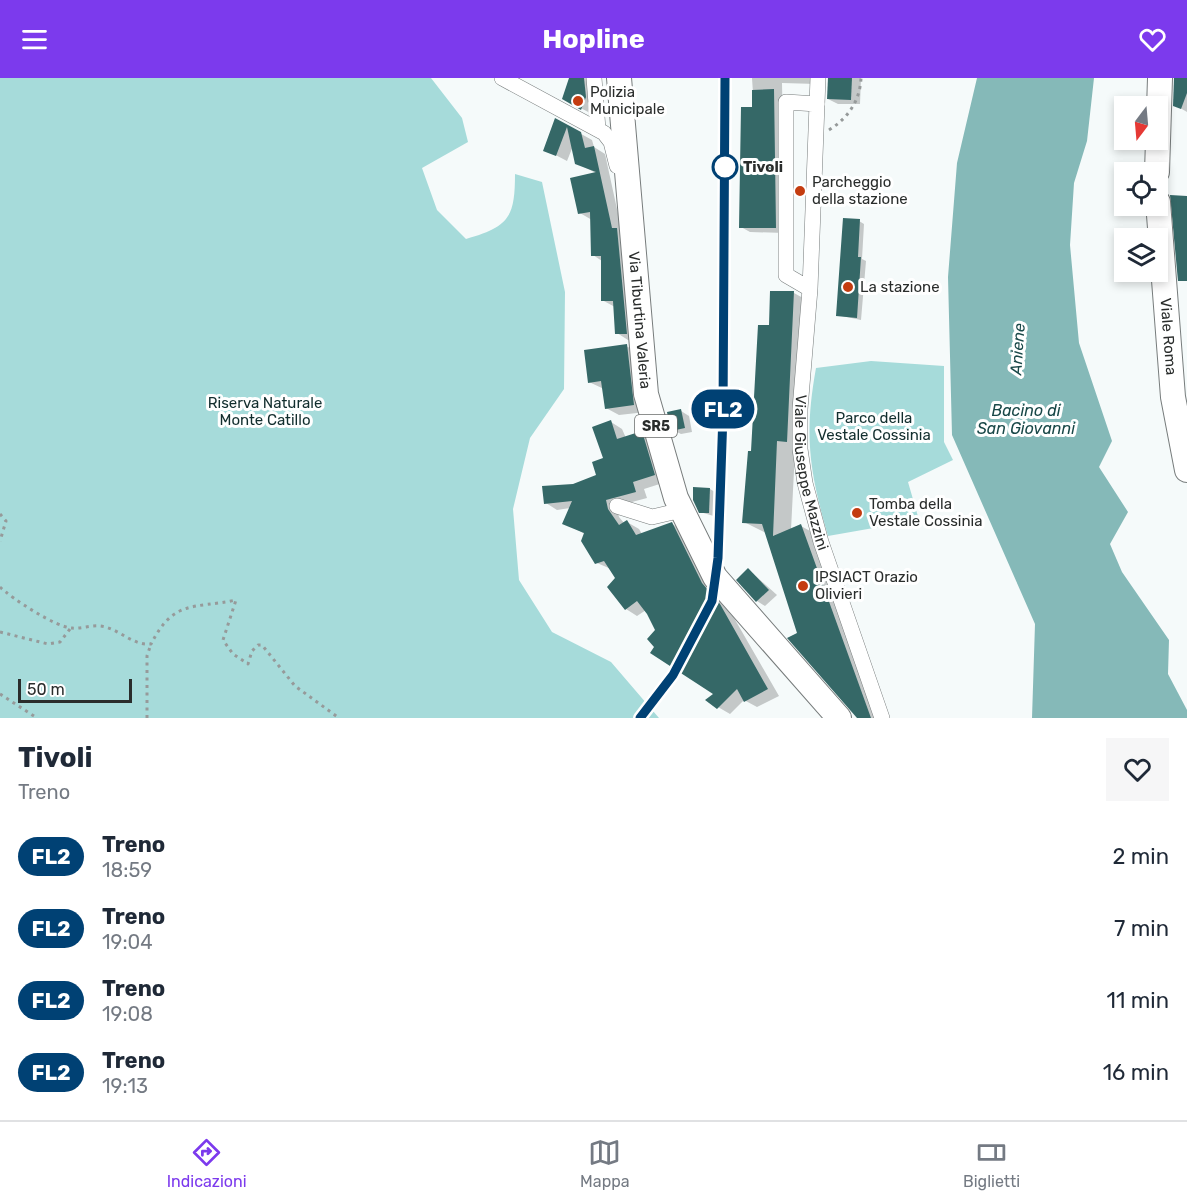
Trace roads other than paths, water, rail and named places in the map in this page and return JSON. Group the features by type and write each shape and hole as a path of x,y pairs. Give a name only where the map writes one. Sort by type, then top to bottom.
{"main road":[{"name":"Via Tiburtina Valeria","path":"619,78 646,394 681,510 715,577 839,718"},
{"path":"1157,162 1160,78"},
{"name":"Viale Roma","path":"1159,216 1173,397 1187,470"}],"street":[{"path":"502,78 608,136 614,149 630,225"},
{"path":"594,78 598,129"},
{"name":"Viale Giuseppe Mazzini","path":"818,78 810,289 799,425 805,483 821,542 882,718"},
{"path":"810,289 786,275 786,102 816,104"},
{"path":"617,506 652,517 681,510"}],"water":[{"name":"Bacino di San Giovanni","path":"977,78 1094,78 1087,141 1074,183 1070,245 1079,343 1112,441 1099,467 1128,512 1110,544 1122,572 1169,640 1168,674 1187,710 1187,718 1032,718 1035,624 952,435 948,277 957,163"}],"railway":[{"path":"718,558 723,414 725,78"}],"train":[{"name":"FL2","path":"640,718 673,675 712,601 718,558 723,414 725,78"}],"place":[{"name":"Polizia Municipale","path":"578,101"},
{"name":"Tivoli","path":"725,167"},
{"name":"Parcheggio della stazione","path":"800,191"},
{"name":"La stazione","path":"848,287"},
{"name":"Tomba della Vestale Cossinia","path":"857,513"},
{"name":"IPSIACT Orazio Olivieri","path":"803,586"}],"water label":[{"name":"Aniene","path":"1017,349"}],"park label":[{"name":"Riserva Naturale Monte Catillo","path":"265,412"},
{"name":"Parco della Vestale Cossinia","path":"874,426"}]}
